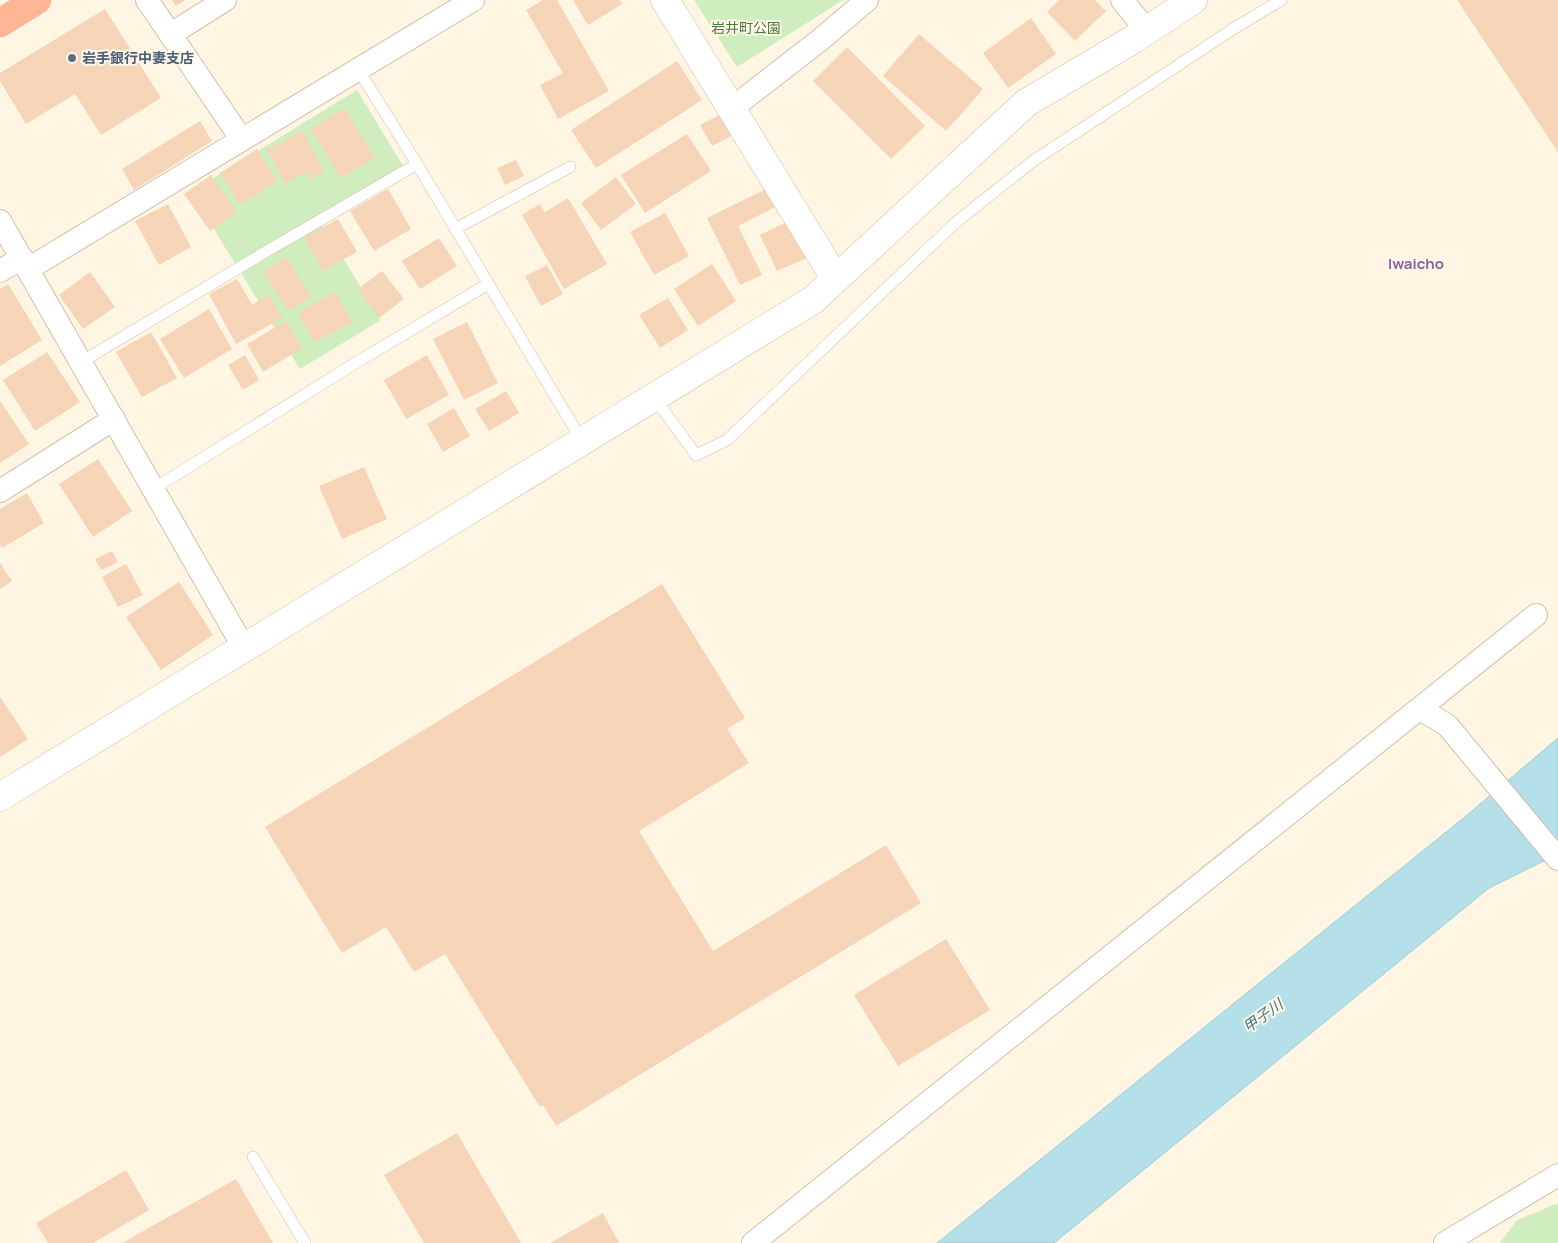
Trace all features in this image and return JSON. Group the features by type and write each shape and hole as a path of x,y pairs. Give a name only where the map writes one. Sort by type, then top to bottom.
{"highway":[{"path":"0,23 37,0"}],"street":[{"path":"147,0 242,140"},
{"path":"171,34 225,0"},
{"path":"0,271 25,263 242,140 473,0"},
{"path":"665,0 835,278"},
{"path":"731,109 820,40 867,0"},
{"path":"1122,0 1147,30"},
{"path":"0,797 812,300 1026,103 1193,0"},
{"path":"0,221 244,648"},
{"path":"0,491 114,419"},
{"path":"753,1243 1420,710 1536,615"},
{"path":"1420,710 1447,725 1558,859"},
{"path":"1445,1243 1558,1175"}],"lane":[{"path":"654,397 696,455 726,440 955,223 1025,167 1281,0"},
{"path":"358,69 417,164 582,441"},
{"path":"81,362 417,164"},
{"path":"455,229 570,167"},
{"path":"153,489 354,364 488,284"},
{"path":"253,1157 305,1243"}],"green space":[{"name":"岩井町公園","path":"694,0 843,0 737,67"},
{"path":"357,90 403,166 319,219 381,320 300,369 191,192"},
{"path":"1558,1203 1558,1243 1500,1243 1516,1221"}],"water":[{"name":"甲子川","path":"1558,738 1558,854 1489,888 1054,1243 937,1243 1466,816"}],"building":[{"path":"172,0 185,0 176,6"},
{"path":"543,0 557,0 609,91 558,119 540,85 563,73 526,10"},
{"path":"573,0 620,0 622,4 588,25"},
{"path":"1059,0 1095,0 1106,11 1075,41 1047,12"},
{"path":"1457,0 1558,0 1558,152"},
{"path":"105,9 161,98 101,135 75,94 26,124 0,81 0,73"},
{"path":"1031,18 1056,54 1008,88 983,53"},
{"path":"919,34 983,89 946,131 883,76"},
{"path":"847,47 925,126 891,159 813,81"},
{"path":"677,61 702,100 596,168 571,130"},
{"path":"344,108 375,158 341,178 311,129"},
{"path":"721,114 733,135 712,146 700,125"},
{"path":"200,121 212,141 134,190 122,169"},
{"path":"303,131 324,172 311,180 307,172 285,183 267,149"},
{"path":"687,134 711,171 645,213 621,175"},
{"path":"257,149 277,181 240,205 220,173"},
{"path":"516,160 524,176 505,185 497,168"},
{"path":"211,175 237,212 210,231 184,194"},
{"path":"616,177 636,204 601,230 581,203"},
{"path":"768,188 777,206 738,226 762,275 740,285 707,218"},
{"path":"388,189 411,229 374,251 350,211"},
{"path":"568,198 607,264 564,289 522,215 540,204 545,212"},
{"path":"168,204 191,247 159,265 135,221"},
{"path":"665,213 689,256 654,275 630,232"},
{"path":"338,219 357,252 323,271 304,238"},
{"path":"789,221 807,258 777,271 760,235"},
{"path":"439,238 457,266 420,289 402,261"},
{"path":"286,257 311,296 288,311 263,272"},
{"path":"712,264 736,301 698,326 674,289"},
{"path":"547,265 563,294 541,306 525,276"},
{"path":"382,271 404,299 379,318 358,289"},
{"path":"90,272 115,307 83,329 59,295"},
{"path":"237,279 252,305 269,295 282,318 236,344 209,294"},
{"path":"8,284 42,340 0,366 0,289"},
{"path":"336,292 352,323 314,342 298,312"},
{"path":"668,298 688,330 660,348 639,315"},
{"path":"209,309 232,349 184,378 160,339"},
{"path":"286,321 302,348 263,372 247,344"},
{"path":"467,322 498,383 464,400 433,339"},
{"path":"151,332 177,378 142,397 116,352"},
{"path":"47,352 80,402 35,431 3,380"},
{"path":"245,355 259,380 243,390 228,365"},
{"path":"427,355 449,395 406,419 384,380"},
{"path":"506,391 519,413 489,431 475,409"},
{"path":"0,401 29,444 0,463"},
{"path":"454,408 470,436 443,452 427,424"},
{"path":"98,459 132,511 93,537 59,484"},
{"path":"364,467 387,519 342,539 319,486"},
{"path":"27,493 44,523 2,548 0,544 0,509"},
{"path":"112,551 118,562 101,570 95,559"},
{"path":"0,563 12,581 0,589"},
{"path":"126,564 143,595 118,607 102,577"},
{"path":"179,582 213,635 161,670 126,617"},
{"path":"662,584 745,718 727,729 749,763 639,831 713,951 886,845 921,903 556,1126 543,1105 540,1107 445,954 414,972 386,927 342,953 265,827"},
{"path":"0,697 28,739 0,757"},
{"path":"946,939 990,1010 898,1066 854,995"},
{"path":"457,1133 521,1243 424,1243 384,1175"},
{"path":"126,1170 149,1210 93,1243 48,1243 36,1223"},
{"path":"236,1179 273,1243 122,1243"},
{"path":"603,1213 619,1243 550,1243"}],"place":[{"name":"岩手銀行中妻支店","path":"72,58"}],"district":[{"name":"Iwaicho","path":"1416,264"}]}
